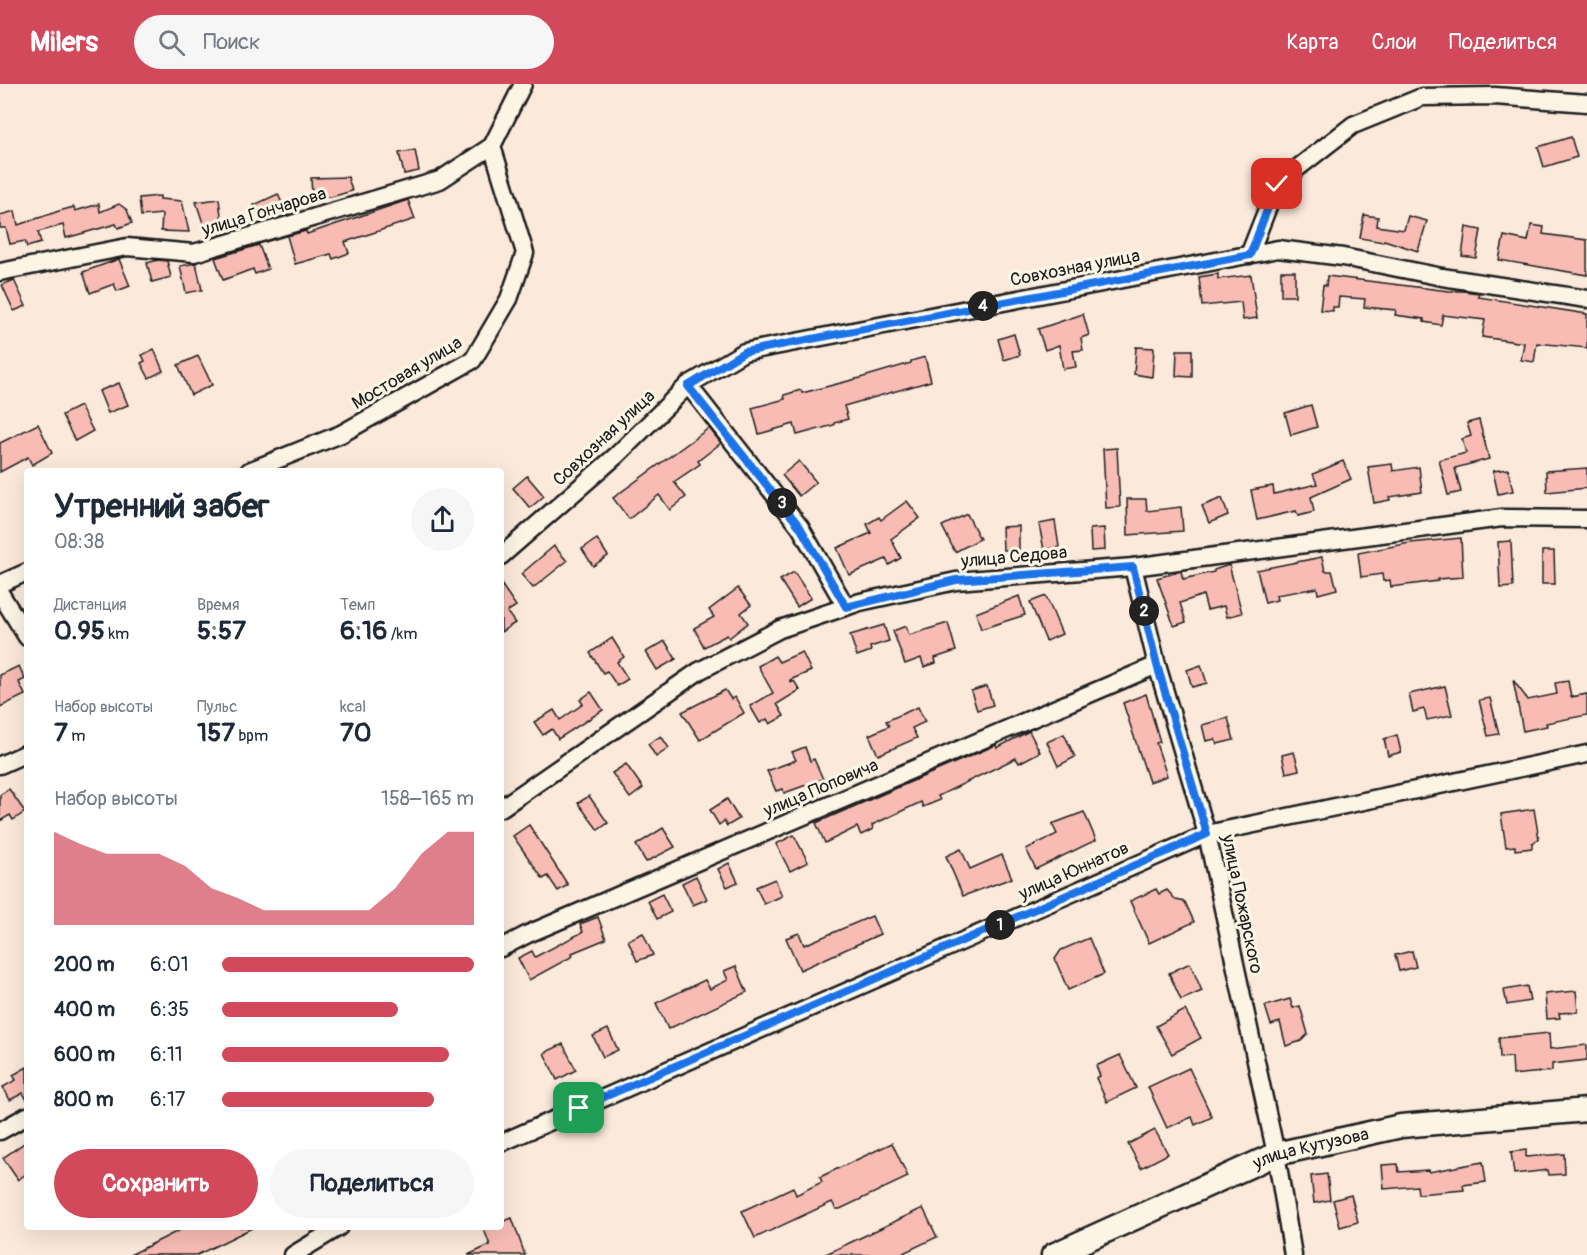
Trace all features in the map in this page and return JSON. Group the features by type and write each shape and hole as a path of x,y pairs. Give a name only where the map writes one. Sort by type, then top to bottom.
{"main road":[{"name":"улица Кутузова","path":"1053,1255 1276,1154 1401,1126 1587,1110"}],"street":[{"path":"492,146 523,84"},
{"path":"1250,255 1277,184 1353,125 1422,98 1495,96 1587,103"},
{"name":"улица Гончарова","path":"0,272 127,247 194,253 440,180 492,146"},
{"name":"Мостовая улица","path":"256,468 341,434 473,360 509,299 525,253 492,146"},
{"name":"Совхозная улица","path":"504,553 617,455 688,386 744,352 1278,249 1342,257 1442,277 1587,299"},
{"path":"688,386 800,527 846,607"},
{"name":"улица Седова","path":"504,806 699,670 780,629 846,607 956,580 1133,567 1502,518 1587,519"},
{"name":"улица Пожарского","path":"1133,567 1157,665 1207,834 1276,1154 1293,1255"},
{"path":"0,585 24,573"},
{"path":"0,593 24,632"},
{"name":"улица Поповича","path":"504,947 1157,665"},
{"path":"0,765 24,754"},
{"name":"улица Юннатов","path":"504,1142 1207,834 1587,754"},
{"path":"0,1131 24,1118"},
{"path":"293,1255 334,1230"}],"building":[{"path":"1571,137 1577,157 1544,167 1538,147"},
{"path":"415,150 419,171 404,174 399,153"},
{"path":"348,177 352,191 331,197 312,197 311,178"},
{"path":"278,194 284,208 260,218 254,205"},
{"path":"160,196 160,199 182,201 189,232 161,231 162,214 141,216 139,198"},
{"path":"219,199 222,224 204,226 196,202"},
{"path":"408,200 415,219 345,242 349,253 333,259 331,254 295,264 287,236 306,231 307,234"},
{"path":"99,204 100,212 119,204 127,210 132,223 118,228 116,224 66,238 63,225 38,232 41,243 27,247 25,241 10,244 6,228 0,228 0,215 15,211 18,225 74,207 75,211"},
{"path":"1364,215 1378,217 1377,226 1404,230 1408,216 1427,221 1418,251 1384,240 1383,242 1360,238"},
{"path":"1531,225 1544,227 1543,234 1587,240 1587,275 1499,260 1504,236 1528,241"},
{"path":"1466,227 1481,230 1476,258 1462,256"},
{"path":"259,245 268,269 255,274 253,269 223,280 215,258"},
{"path":"119,259 130,286 117,291 114,284 90,293 83,272"},
{"path":"158,260 167,261 171,277 152,282 147,263"},
{"path":"196,263 202,290 186,293 180,266"},
{"path":"1281,271 1295,271 1295,296 1281,296"},
{"path":"1218,274 1218,279 1251,275 1257,318 1243,320 1241,302 1202,306 1199,277"},
{"path":"1327,276 1479,293 1478,297 1587,314 1587,348 1537,343 1534,362 1521,360 1524,343 1482,337 1485,320 1443,315 1441,325 1424,322 1424,319 1395,315 1396,310 1364,307 1365,299 1339,297 1338,307 1333,307 1333,311 1320,310 1323,285 1326,286"},
{"path":"14,280 26,306 14,311 2,285"},
{"path":"1083,314 1089,335 1081,338 1083,350 1073,351 1076,367 1063,369 1059,345 1045,350 1038,329"},
{"path":"1014,334 1020,355 1004,360 998,339"},
{"path":"1136,347 1154,348 1152,377 1134,374"},
{"path":"154,349 163,371 149,378 141,363 145,361 142,355"},
{"path":"1177,350 1192,350 1192,377 1176,376"},
{"path":"198,356 212,385 191,395 178,365"},
{"path":"925,357 931,381 844,406 848,419 834,423 834,425 797,435 794,424 759,434 752,408 785,399 784,395 801,390 802,393 860,378"},
{"path":"119,383 128,405 108,413 99,391"},
{"path":"1311,405 1317,427 1291,435 1285,413"},
{"path":"80,406 93,431 75,441 62,415"},
{"path":"1479,420 1489,459 1455,468 1461,492 1448,495 1439,460 1466,453 1462,439 1471,436 1467,423"},
{"path":"38,424 52,453 32,465 28,457 0,472 0,443"},
{"path":"709,428 721,443 698,461 700,464 674,482 686,497 670,510 659,495 629,519 613,498"},
{"path":"1117,448 1120,507 1106,508 1103,449"},
{"path":"799,461 816,482 799,496 782,475"},
{"path":"1343,461 1351,479 1311,497 1314,512 1298,516 1296,511 1257,520 1251,490 1273,486 1274,494 1317,484 1313,474"},
{"path":"1392,464 1393,471 1419,467 1422,492 1389,497 1390,500 1374,503 1368,467"},
{"path":"1587,468 1587,488 1547,492 1546,471"},
{"path":"1508,469 1513,491 1498,494 1493,471"},
{"path":"527,476 544,496 530,508 513,488"},
{"path":"1222,498 1228,515 1209,523 1202,506"},
{"path":"1127,499 1146,499 1147,511 1181,507 1183,531 1128,535"},
{"path":"907,501 920,518 891,539 901,558 889,565 886,559 849,575 837,548 871,533 867,524 879,517 881,520"},
{"path":"967,514 980,539 955,552 942,526"},
{"path":"1055,521 1059,547 1044,550 1039,524"},
{"path":"1019,526 1019,550 1003,550 1002,527"},
{"path":"1104,528 1105,550 1091,551 1090,529"},
{"path":"1461,538 1463,577 1391,587 1390,580 1383,581 1382,574 1361,577 1358,553 1410,543"},
{"path":"597,539 608,556 593,566 582,549"},
{"path":"1511,541 1513,587 1500,588 1498,542"},
{"path":"554,546 567,561 533,588 521,574"},
{"path":"1542,551 1554,551 1555,584 1542,584"},
{"path":"1322,557 1325,571 1332,571 1337,589 1318,594 1317,588 1276,595 1277,600 1265,603 1257,570"},
{"path":"1229,565 1242,613 1227,617 1224,606 1207,610 1203,595 1180,603 1186,622 1174,626 1157,578 1181,571 1183,579 1214,572 1214,570"},
{"path":"794,572 811,598 797,607 780,580"},
{"path":"504,588 516,606 507,612 515,623 504,630"},
{"path":"738,588 751,605 741,613 748,623 729,638 727,635 704,647 694,628 714,617 709,610"},
{"path":"1019,596 1025,615 981,629 976,613"},
{"path":"1046,596 1062,634 1046,641 1030,602"},
{"path":"948,623 956,651 935,658 936,663 924,667 921,658 905,664 893,631 906,626 909,635"},
{"path":"884,625 889,641 870,647 871,651 857,656 850,635"},
{"path":"612,638 624,657 617,662 628,679 617,686 607,671 603,673 590,653"},
{"path":"665,641 676,659 657,670 646,652"},
{"path":"802,652 811,671 790,680 791,683 794,681 800,690 777,704 784,716 770,724 767,719 760,723 750,706 773,693 758,666 775,656 779,662"},
{"path":"1201,665 1207,683 1192,687 1187,670"},
{"path":"19,666 24,677 24,680 19,682 24,695 0,707 0,675"},
{"path":"1513,680 1528,700 1557,694 1555,683 1568,681 1571,697 1587,694 1587,715 1546,723 1547,726 1523,731"},
{"path":"987,686 993,705 977,710 971,691"},
{"path":"1445,686 1452,715 1427,720 1424,709 1413,712 1409,694"},
{"path":"725,690 731,699 735,697 744,713 700,740 682,712"},
{"path":"591,692 603,710 558,739 552,729 543,735 534,722 554,710 560,720 583,704 580,700"},
{"path":"1146,694 1160,742 1156,743 1167,776 1149,782 1123,703"},
{"path":"1490,698 1499,734 1488,736 1479,700"},
{"path":"918,707 925,722 912,728 917,738 878,755 869,735 889,726 886,721"},
{"path":"1228,718 1234,740 1217,744 1215,739 1206,741 1202,725"},
{"path":"1029,731 1040,752 1019,763 1016,758 938,796 940,800 923,807 921,802 872,825 873,829 861,835 857,827 825,843 816,823 996,745 997,748"},
{"path":"1064,734 1075,757 1058,766 1047,742"},
{"path":"1397,735 1401,752 1388,756 1384,739"},
{"path":"661,736 669,748 656,757 648,744"},
{"path":"805,747 810,761 814,759 823,779 784,793 783,789 776,791 767,771 796,760 792,752"},
{"path":"1294,752 1299,770 1286,773 1282,755"},
{"path":"626,764 643,788 630,798 612,773"},
{"path":"9,789 24,813 13,820 10,815 0,821 0,795"},
{"path":"589,796 608,823 598,830 578,803"},
{"path":"727,799 739,819 727,826 724,821 719,825 710,810"},
{"path":"1534,809 1539,839 1532,843 1532,848 1515,850 1515,846 1506,847 1501,814"},
{"path":"1084,812 1096,840 1036,869 1026,849 1057,834 1052,824"},
{"path":"529,825 568,885 558,891 548,876 543,879 513,836"},
{"path":"663,828 675,847 646,862 636,845"},
{"path":"794,835 808,862 790,871 776,844"},
{"path":"961,849 970,869 1002,855 1012,878 963,896 946,856"},
{"path":"729,863 738,882 727,887 718,869"},
{"path":"696,876 707,899 693,905 682,883"},
{"path":"775,879 782,896 764,904 756,887"},
{"path":"1156,889 1159,894 1167,890 1176,900 1185,902 1194,922 1149,943 1130,901"},
{"path":"662,894 671,912 657,919 648,901"},
{"path":"872,916 880,934 800,970 786,938 799,933 804,945"},
{"path":"598,917 606,939 572,953 573,956 529,980 518,958 532,951 535,957 583,932 580,924"},
{"path":"643,933 653,955 637,961 628,940"},
{"path":"1089,938 1104,974 1068,990 1055,959 1061,950"},
{"path":"1412,951 1416,967 1399,971 1395,955"},
{"path":"1190,963 1202,991 1181,1000 1169,973"},
{"path":"736,966 747,992 668,1029 656,1003 705,980 710,989 728,980 724,971"},
{"path":"1527,986 1530,1001 1507,1005 1504,990"},
{"path":"1576,991 1578,1012 1559,1013 1560,1018 1547,1019 1545,994"},
{"path":"1290,999 1293,1008 1300,1006 1308,1034 1301,1041 1286,1046 1280,1022 1271,1025 1265,1006"},
{"path":"1185,1010 1201,1038 1172,1054 1156,1026"},
{"path":"608,1029 618,1050 603,1057 593,1036"},
{"path":"1549,1033 1550,1049 1587,1045 1587,1060 1552,1064 1552,1071 1513,1075 1512,1057 1500,1058 1499,1038"},
{"path":"563,1044 576,1070 557,1080 544,1053"},
{"path":"1120,1055 1136,1088 1107,1102 1096,1078 1100,1076 1096,1066"},
{"path":"1189,1068 1212,1117 1195,1125 1192,1117 1167,1128 1148,1087"},
{"path":"24,1069 24,1095 23,1093 10,1100 3,1087 16,1080 13,1075"},
{"path":"1155,1130 1168,1154 1141,1168 1128,1144"},
{"path":"24,1143 24,1175 18,1180 3,1158"},
{"path":"892,1143 908,1177 840,1209 836,1209 832,1202 755,1238 742,1211 793,1187 796,1195 822,1182 820,1177"},
{"path":"1526,1150 1526,1157 1564,1154 1565,1174 1549,1175 1548,1170 1514,1174 1511,1152"},
{"path":"1483,1162 1486,1182 1463,1185 1464,1190 1418,1194 1417,1186 1384,1189 1382,1165 1398,1164 1399,1172 1428,1170 1429,1172"},
{"path":"1327,1174 1330,1200 1314,1203 1311,1176"},
{"path":"1351,1195 1358,1222 1340,1227 1333,1200"},
{"path":"923,1208 937,1237 899,1255 824,1255"},
{"path":"512,1218 525,1255 468,1255 490,1245 484,1230 504,1230 504,1221"},
{"path":"180,1230 248,1230 197,1255 130,1255"}],"route":[{"path":"579,1108 1207,834 1157,665 1133,567 956,580 846,607 800,527 688,386 744,352 1250,255 1277,184"}]}
